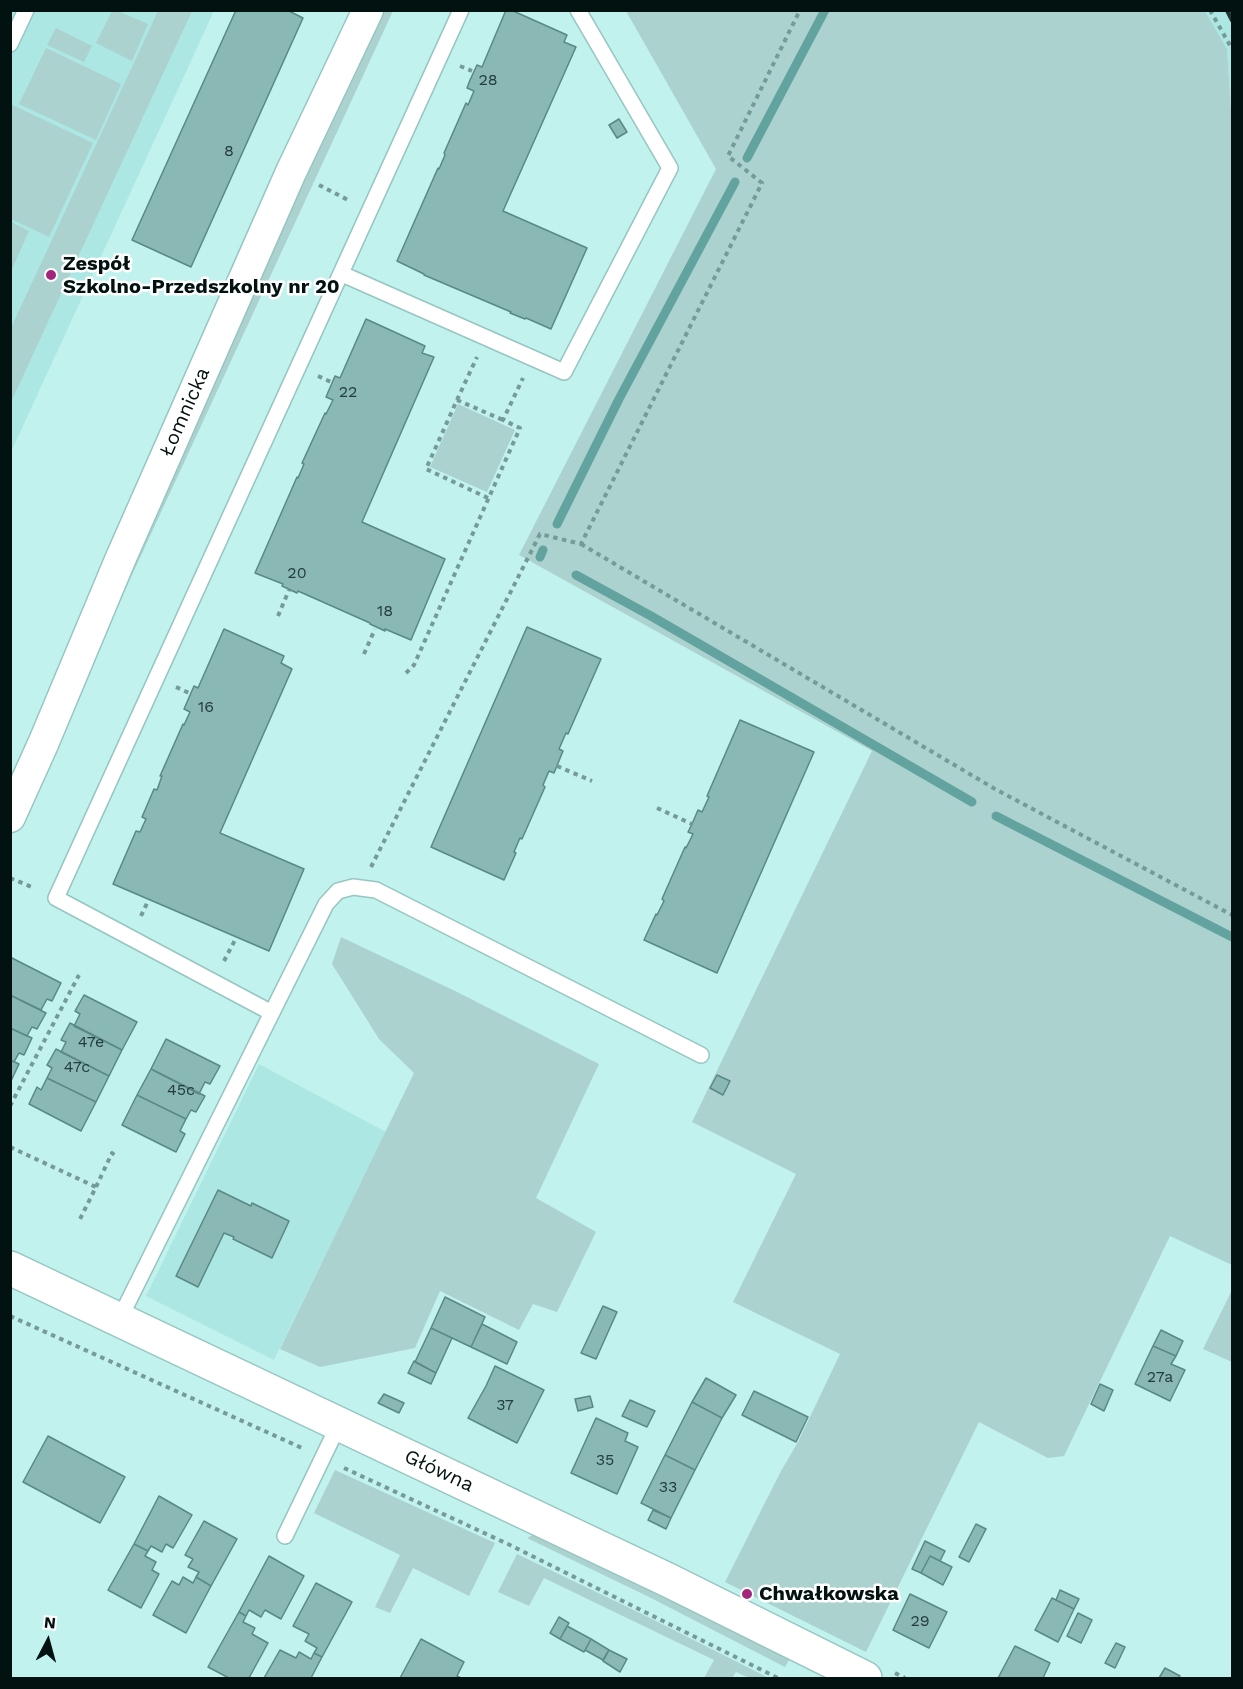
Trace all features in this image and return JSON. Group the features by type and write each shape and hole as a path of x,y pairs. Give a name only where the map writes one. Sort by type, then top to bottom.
{"street":[{"name":"Łomnicka","path":"10,817 120,560 291,172 368,10"},
{"name":"Główna","path":"10,1268 670,1581 860,1677"}],"lane":[{"path":"10,44 26,10"},
{"path":"272,1013 56,898 461,10"},
{"path":"342,274 564,372 670,168 578,10"},
{"path":"119,1320 326,904 338,891 353,887 376,890 700,1055"},
{"path":"285,1536 339,1424"}],"path":[{"path":"581,544 762,183 728,156 800,10"},
{"path":"1210,10 1233,49"},
{"path":"291,172 370,211"},
{"path":"486,337 426,468 488,498"},
{"path":"503,420 532,358"},
{"path":"406,673 414,665 520,428 457,400"},
{"path":"361,888 540,534 581,544 995,789 1233,915"},
{"path":"278,616 290,590"},
{"path":"364,654 375,629"},
{"path":"557,766 591,781"},
{"path":"657,808 692,824"},
{"path":"10,1106 79,975"},
{"path":"10,1147 96,1187"},
{"path":"80,1219 112,1154 116,1156"},
{"path":"10,1316 510,1545 778,1678"}],"shaded area":[{"name":"Zespół Szkolno-Przedszkolny nr 20","path":"11,11 214,11 11,452"},
{"path":"112,11 118,11 148,24 132,61 96,43"},
{"path":"158,11 192,11 11,402 11,328"},
{"path":"360,11 393,11 51,750"},
{"path":"626,11 1205,11 1227,49 1232,125 1232,1265 1170,1236 1064,1456 1048,1458 979,1422 866,1652 725,1582 798,1442 840,1354 733,1302 796,1174 692,1122 872,751 519,555 716,169"},
{"path":"1205,11 1232,11 1232,125 1227,49"},
{"path":"56,28 92,46 84,62 47,45"},
{"path":"46,48 121,84 96,140 19,104"},
{"path":"10,104 93,143 49,237 11,219"},
{"path":"11,222 29,231 11,271"},
{"path":"458,404 515,430 487,492 430,467"},
{"path":"341,937 455,991 599,1064 536,1198 596,1232 557,1312 533,1304 519,1330 440,1291 415,1348 320,1367 280,1349 414,1073 379,1039 332,964"},
{"path":"259,1064 386,1132 274,1360 146,1296"},
{"path":"1232,1290 1232,1362 1203,1349"},
{"path":"335,1470 495,1543 469,1596 413,1568 390,1613 375,1607 400,1555 314,1513"},
{"path":"537,1533 790,1658 785,1667 527,1538"},
{"path":"517,1554 769,1678 749,1678 736,1672 732,1678 704,1678 714,1660 544,1578 529,1606 498,1592"}],"building":[{"path":"236,10 287,10 303,18 191,267 132,240"},
{"path":"506,10 511,10 567,35 564,42 576,47 503,211 587,248 551,329 510,313 397,261 466,103 468,105 474,91 467,88 470,80 477,65 482,67"},
{"path":"619,119 627,132 617,138 609,125"},
{"path":"366,319 425,346 422,353 434,357 362,522 445,559 411,640 385,629 385,631 255,573 304,464 302,463 333,400 326,397 335,376 340,378"},
{"path":"527,627 601,659 568,734 566,733 559,749 563,751 554,773 549,771 543,785 545,787 522,839 520,838 504,880 431,847"},
{"path":"224,629 284,656 281,663 292,669 220,833 304,869 269,951 113,884 136,831 140,832 146,819 142,817 154,789 157,790 162,776 160,776 190,712 184,709 194,686 198,688"},
{"path":"740,720 814,752 717,973 644,940 664,901 662,899 685,847 693,834 688,832 698,810 702,812 709,797 707,796"},
{"path":"10,957 61,983 52,1001 47,999 41,1010 10,995"},
{"path":"10,995 46,1013 37,1029 32,1027 27,1036 10,1028"},
{"path":"84,995 137,1022 122,1050 74,1026 80,1014 75,1011"},
{"path":"70,1023 122,1050 109,1076 61,1052 66,1042 61,1040"},
{"path":"10,1028 32,1038 24,1055 19,1053 14,1062 10,1060"},
{"path":"166,1039 220,1066 210,1084 205,1082 199,1094 151,1069"},
{"path":"56,1049 109,1076 96,1102 47,1078 52,1068 47,1065"},
{"path":"10,1060 19,1064 11,1081 10,1081"},
{"path":"151,1069 205,1096 196,1112 191,1110 186,1119 137,1095"},
{"path":"717,1075 730,1081 723,1095 710,1088"},
{"path":"47,1078 96,1102 81,1131 29,1104 37,1087 41,1090"},
{"path":"137,1095 186,1119 180,1131 185,1134 176,1152 122,1125"},
{"path":"218,1190 289,1221 272,1258 224,1233 198,1287 176,1276"},
{"path":"445,1297 485,1317 471,1347 431,1328"},
{"path":"603,1306 617,1312 596,1359 581,1353"},
{"path":"482,1324 517,1342 507,1364 471,1347"},
{"path":"431,1328 452,1338 436,1373 415,1362"},
{"path":"1161,1330 1183,1341 1176,1356 1153,1346"},
{"path":"1153,1346 1176,1356 1171,1364 1185,1370 1170,1401 1135,1384"},
{"path":"414,1361 436,1373 431,1384 408,1373"},
{"path":"495,1366 544,1390 517,1443 468,1418"},
{"path":"706,1378 736,1395 722,1418 692,1402"},
{"path":"1100,1384 1113,1390 1104,1411 1091,1404"},
{"path":"754,1391 808,1417 796,1442 742,1415"},
{"path":"384,1394 404,1403 399,1413 378,1403"},
{"path":"590,1396 593,1407 578,1411 575,1399"},
{"path":"630,1400 655,1411 647,1427 622,1416"},
{"path":"692,1402 722,1418 695,1470 665,1455"},
{"path":"596,1418 628,1433 625,1441 638,1447 617,1494 571,1473"},
{"path":"48,1436 125,1477 100,1523 23,1482"},
{"path":"665,1455 695,1470 671,1518 641,1503"},
{"path":"159,1496 192,1515 173,1548 166,1544 162,1552 151,1546 148,1551 134,1544"},
{"path":"653,1510 671,1518 666,1529 648,1520"},
{"path":"204,1521 237,1539 211,1586 196,1577 199,1572 188,1567 193,1559 185,1555"},
{"path":"976,1524 986,1529 969,1562 959,1557"},
{"path":"925,1541 945,1551 940,1561 930,1556 921,1573 912,1569"},
{"path":"134,1544 148,1551 145,1556 156,1562 152,1570 159,1574 141,1608 108,1590"},
{"path":"269,1556 304,1576 281,1619 265,1610 261,1617 249,1610 246,1616 239,1612"},
{"path":"930,1556 952,1567 943,1585 921,1573"},
{"path":"183,1577 193,1583 196,1577 211,1586 186,1633 153,1615 172,1581 179,1585"},
{"path":"316,1583 352,1602 322,1657 314,1653 317,1648 305,1641 309,1634 293,1626"},
{"path":"1060,1590 1079,1599 1074,1609 1056,1600"},
{"path":"910,1594 947,1612 929,1648 893,1630"},
{"path":"1052,1598 1074,1609 1058,1642 1035,1630"},
{"path":"239,1612 246,1616 243,1622 255,1628 252,1634 268,1643 249,1678 229,1678 208,1667"},
{"path":"1078,1613 1092,1620 1081,1643 1067,1636"},
{"path":"559,1617 569,1623 560,1639 550,1633"},
{"path":"567,1626 591,1639 584,1652 560,1639"},
{"path":"421,1639 464,1662 457,1676 461,1678 400,1678"},
{"path":"591,1639 609,1650 603,1660 585,1650"},
{"path":"1116,1643 1125,1647 1115,1668 1105,1663"},
{"path":"1015,1646 1050,1663 1043,1678 998,1678"},
{"path":"280,1650 296,1658 299,1652 311,1659 314,1653 322,1657 311,1678 264,1678"},
{"path":"609,1650 627,1659 620,1672 603,1661"},
{"path":"1165,1668 1180,1676 1178,1678 1159,1678"}],"waterway":[{"path":"747,158 825,10"},
{"path":"557,524 619,399 735,182"},
{"path":"540,557 543,550"},
{"path":"576,575 972,802"},
{"path":"996,816 1232,937"}],"railway":[{"path":"1227,10 1232,20"}],"place":[{"name":"Zespół Szkolno-Przedszkolny nr 20","path":"51,275"},
{"name":"Chwałkowska","path":"747,1594"}]}
